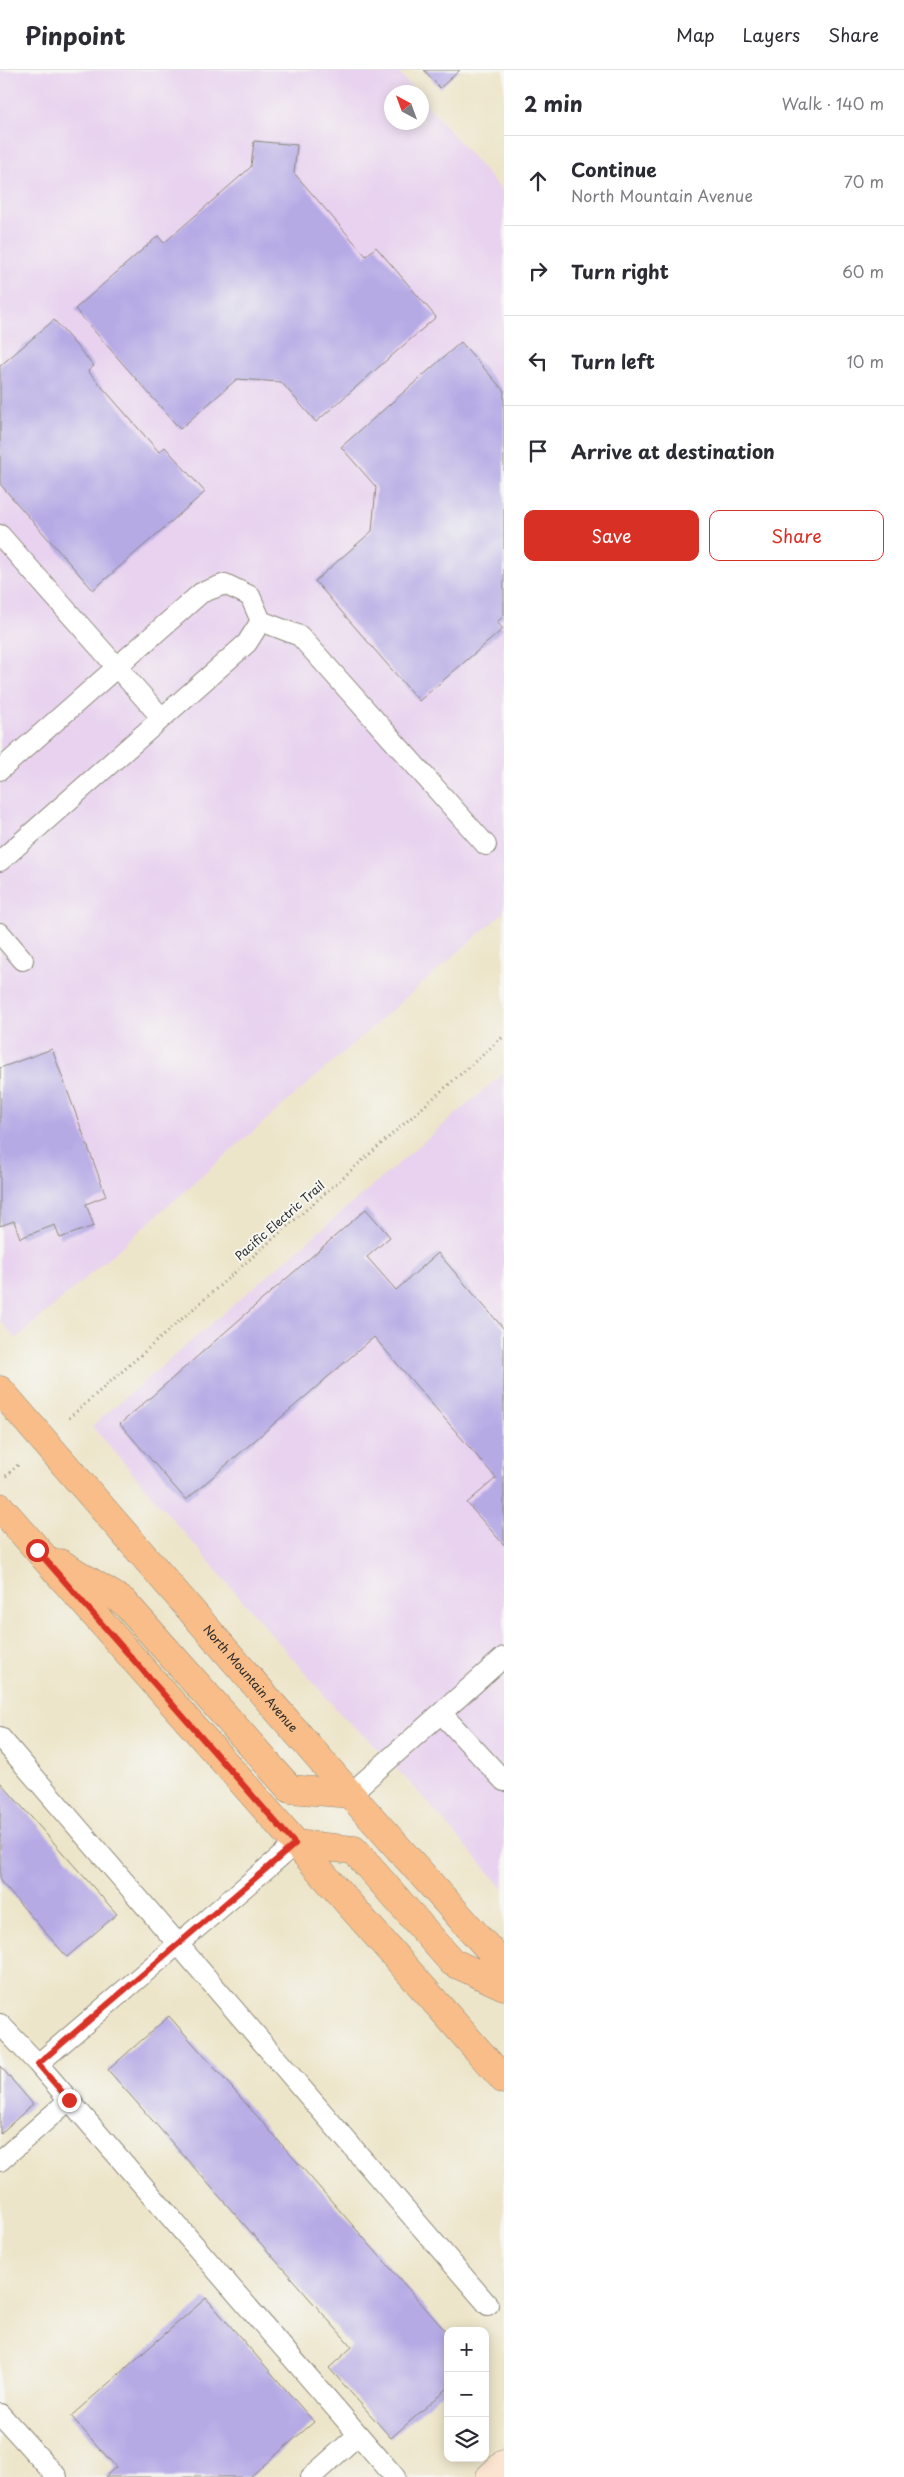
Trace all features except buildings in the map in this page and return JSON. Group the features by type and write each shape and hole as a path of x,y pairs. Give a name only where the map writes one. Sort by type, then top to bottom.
{"main road":[{"name":"North Mountain Avenue","path":"0,1390 350,1794 504,1966"},
{"path":"0,1507 504,2080"},
{"path":"37,1550 124,1602 290,1789 350,1794"},
{"path":"295,1844 354,1850 452,1962 504,1986"}],"street":[{"path":"490,2477 504,2464"}],"lane":[{"path":"0,536 161,717"},
{"path":"0,770 201,593 225,584 250,596 261,621 300,636 486,845"},
{"path":"0,861 246,643 261,621"},
{"path":"0,933 24,960"},
{"path":"350,1794 504,1657"},
{"path":"442,1714 504,1781"},
{"path":"0,1737 488,2304"},
{"path":"38,2064 295,1844"},
{"path":"0,2024 38,2064 395,2477"},
{"path":"0,2161 69,2100"},
{"path":"0,2414 57,2477"},
{"path":"311,2477 358,2435"}],"path":[{"name":"Pacific Electric Trail","path":"68,1419 504,1036"}],"shaded area":[{"path":"0,70 396,70 410,85 384,85 384,130 429,130 429,107 504,193 504,912 16,1339 0,1320"},
{"path":"504,1073 504,1889 412,1785 366,1737 343,1717 92,1426"}],"route":[{"path":"37,1550 295,1844 38,2064 69,2100"}]}
